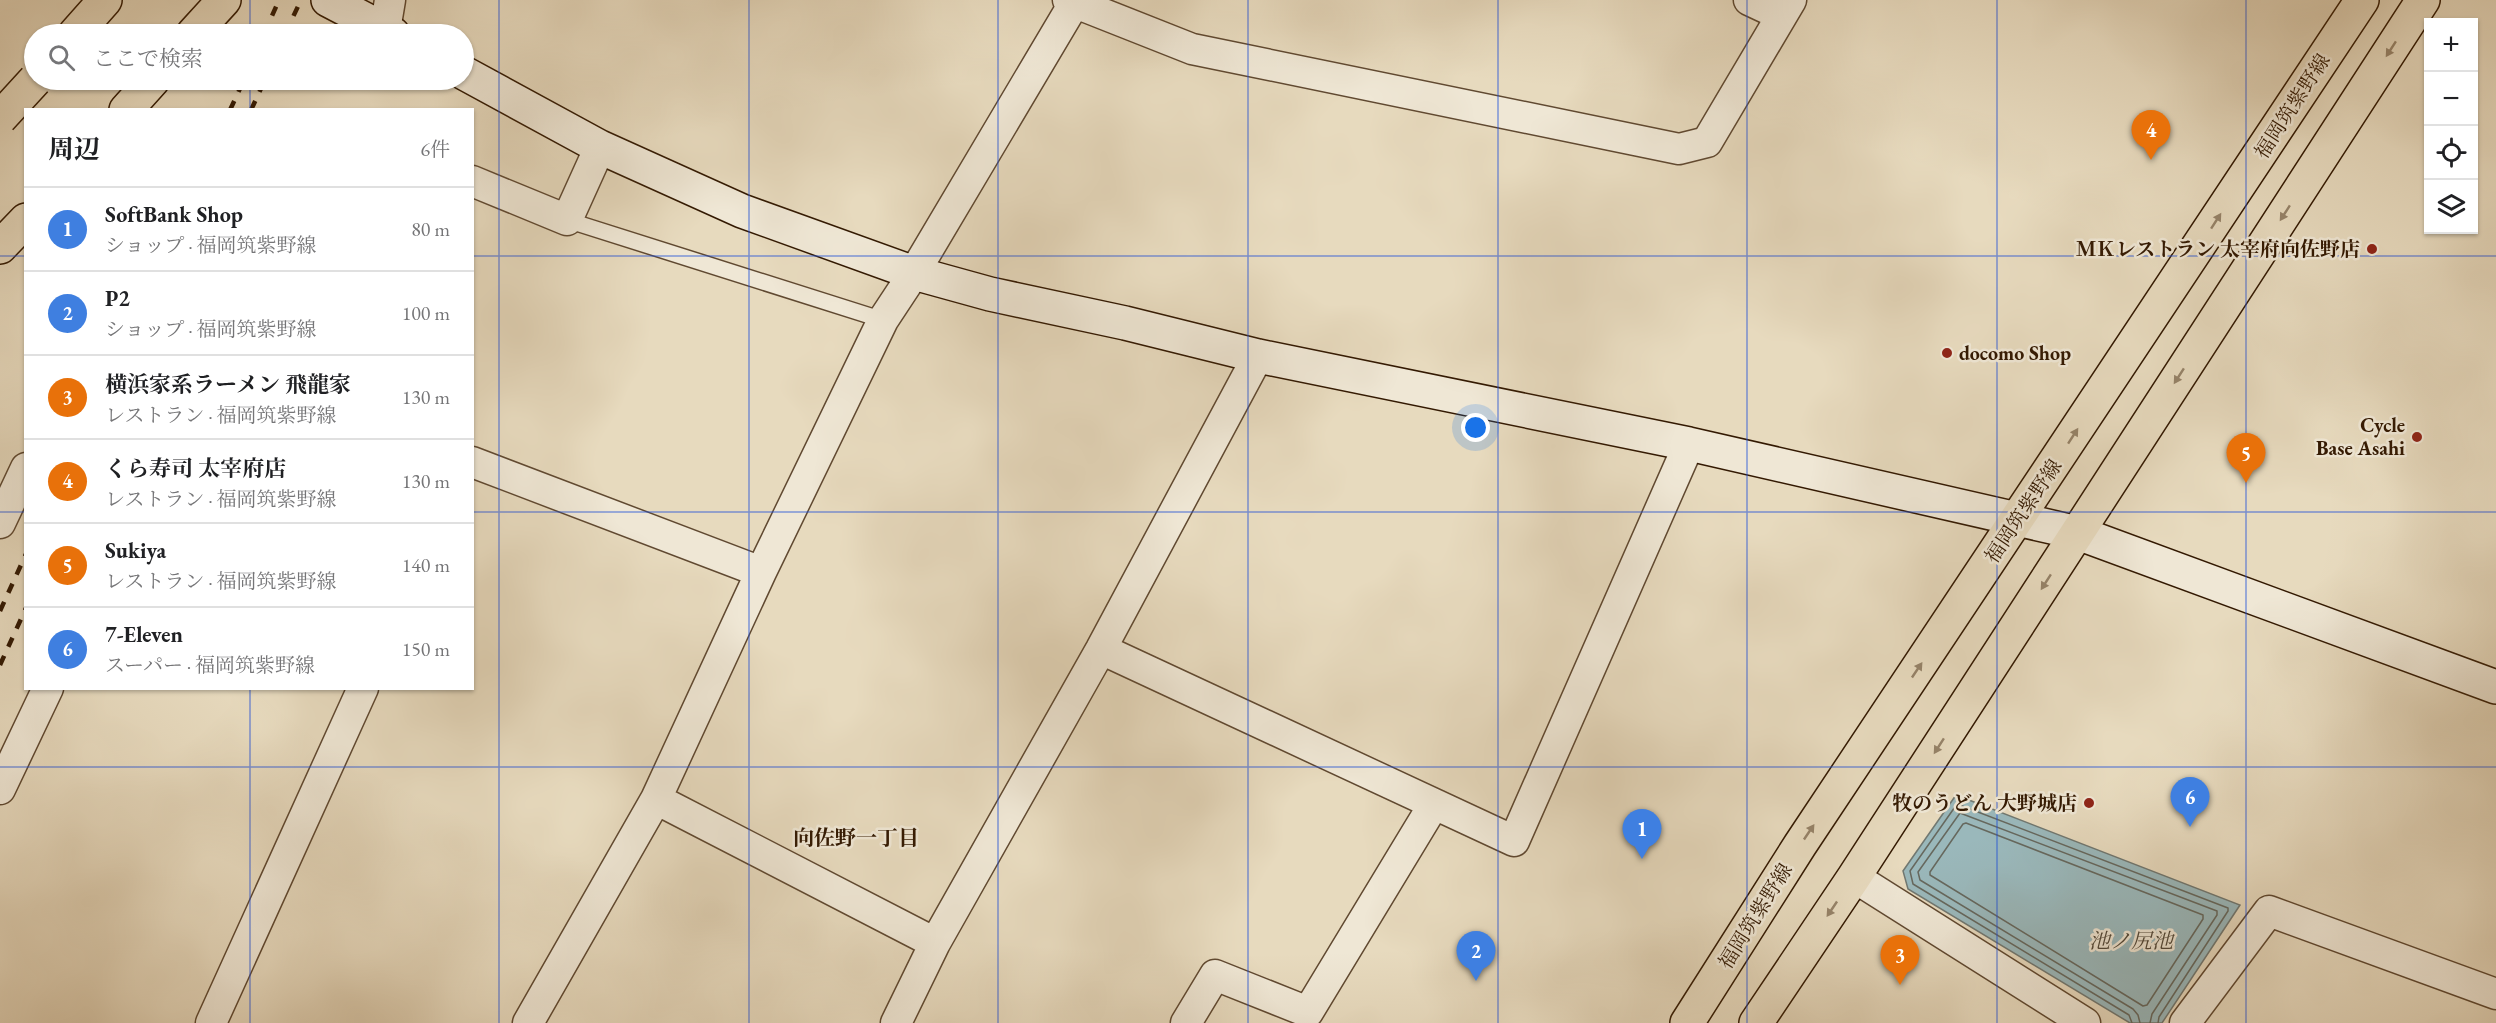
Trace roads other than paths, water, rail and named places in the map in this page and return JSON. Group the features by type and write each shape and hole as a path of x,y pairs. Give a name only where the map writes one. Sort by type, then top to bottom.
{"main road":[{"path":"84,24 105,0"},
{"path":"203,24 224,0"},
{"name":"福岡筑紫野線","path":"1687,1023 1800,845 2362,0"},
{"path":"1756,1023 1854,877 2423,0"},
{"path":"0,118 25,90"},
{"path":"128,108 144,90"},
{"path":"0,247 24,222"}],"street":[{"path":"328,0 390,22"},
{"path":"528,1023 656,799 761,572 883,320 914,273 1073,1 1192,49 1679,149 1707,142 1786,7 1749,0"},
{"path":"474,78 600,147 742,211 914,273 990,294 1125,323 1258,356 1689,444 2078,533 2496,687"},
{"path":"0,102 24,112"},
{"path":"474,182 567,220 600,147"},
{"path":"896,1023 935,943 1101,650 1258,356"},
{"path":"1101,650 1514,842 1689,444"},
{"path":"474,463 761,572"},
{"path":"0,523 24,472"},
{"path":"0,789 47,690"},
{"path":"211,1023 362,690"},
{"path":"656,799 935,943"},
{"path":"1186,1023 1215,975 1308,1012 1434,804"},
{"path":"1854,877 2085,1023"},
{"path":"2185,1023 2269,911 2496,994"}],"lane":[{"path":"567,220 883,320"}],"water":[{"name":"池ノ尻池","path":"1956,795 2240,905 2162,1023 2130,1023 1908,889 1903,871"}],"railway":[{"path":"268,24 279,0"},
{"path":"290,24 301,0"},
{"path":"231,108 239,90"},
{"path":"252,108 260,90"},
{"path":"0,611 24,558"},
{"path":"0,665 24,612"}],"place":[{"name":"くら寿司 太宰府店","path":"2151,160"},
{"name":"ＭＫレストラン 太宰府向佐野店","path":"2372,249"},
{"name":"docomo Shop","path":"1947,353"},
{"name":"Cycle Base Asahi","path":"2417,437"},
{"name":"Sukiya","path":"2246,483"},
{"name":"牧のうどん 大野城店","path":"2089,803"},
{"name":"7-Eleven","path":"2190,827"},
{"name":"SoftBank Shop","path":"1642,859"},
{"name":"P2","path":"1476,981"},
{"name":"横浜家系ラーメン 飛龍家","path":"1900,985"}],"district":[{"name":"向佐野一丁目","path":"856,837"}]}
